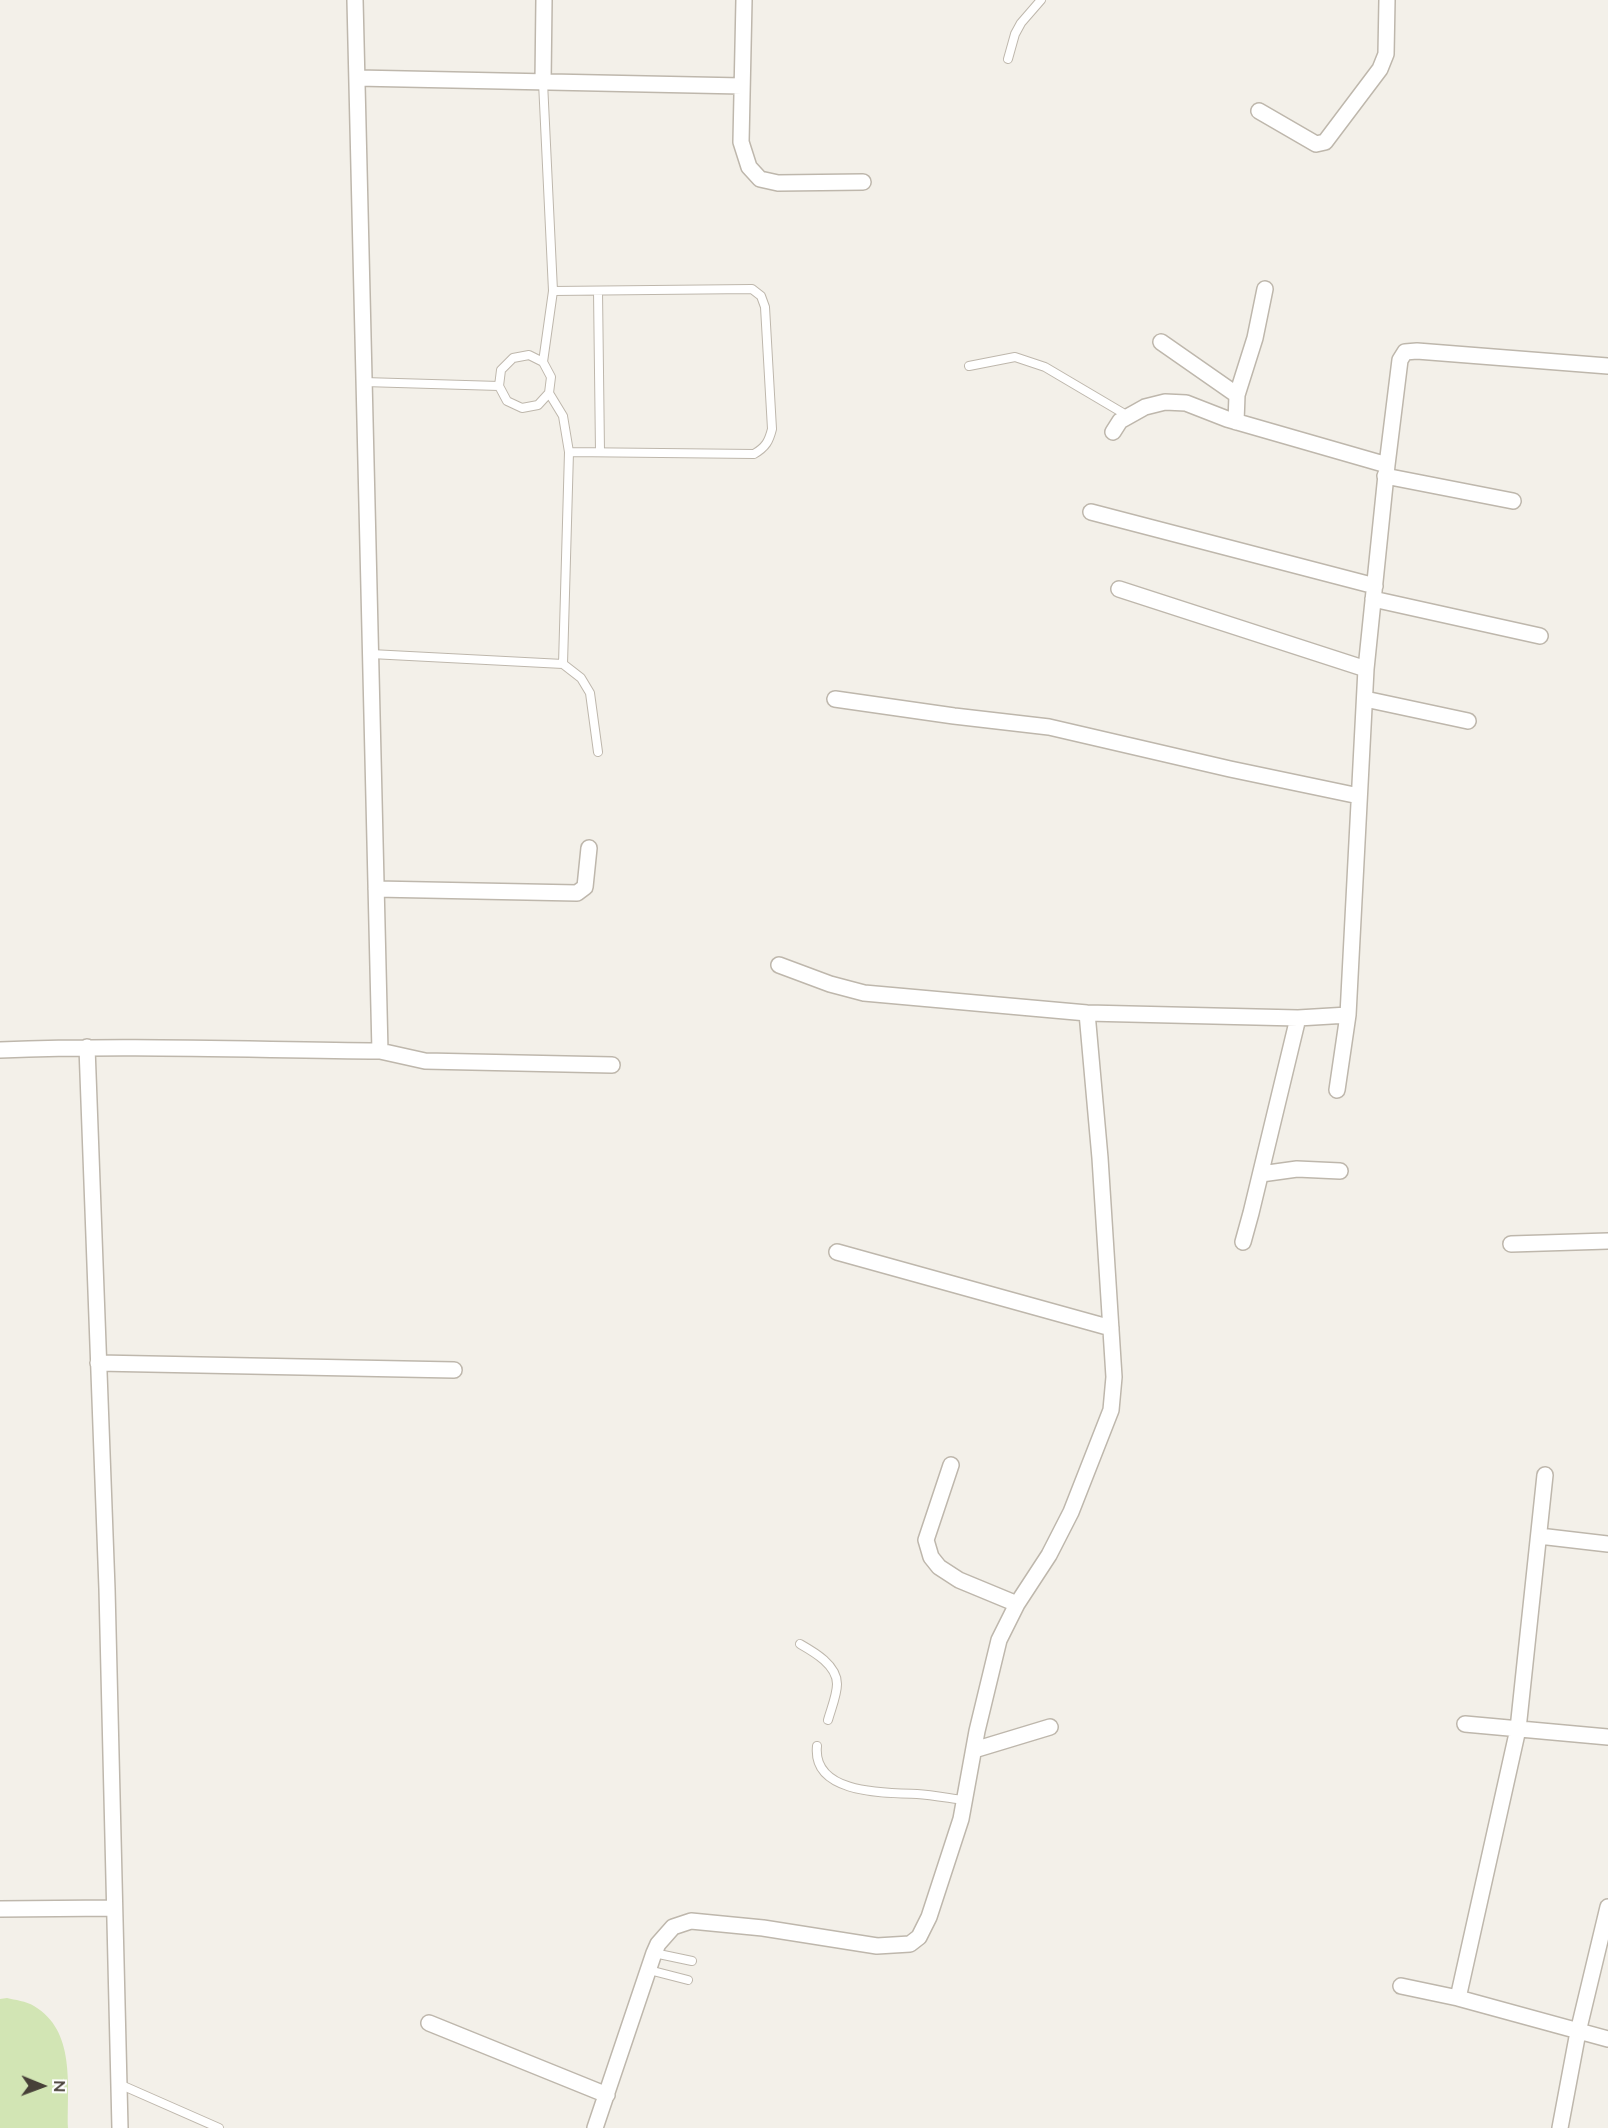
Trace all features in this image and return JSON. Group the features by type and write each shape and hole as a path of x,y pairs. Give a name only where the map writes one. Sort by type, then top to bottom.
{"street":[{"path":"355,0 380,1051"},
{"path":"543,82 544,0"},
{"path":"744,0 741,142 749,167 760,178 778,183 863,183"},
{"path":"1259,111 1316,144 1325,142 1380,69 1386,54 1387,0"},
{"path":"357,78 742,87"},
{"path":"1236,422 1237,395 1255,338 1265,289"},
{"path":"1161,342 1237,395"},
{"path":"1337,1090 1348,1015 1366,669 1386,470 1400,360 1405,352 1417,351 1608,366"},
{"path":"1113,432 1120,421 1145,407 1166,402 1186,404 1386,470 1513,501"},
{"path":"1091,512 1374,593 1540,636"},
{"path":"1119,589 1366,669"},
{"path":"835,699 1048,727 1359,796"},
{"path":"1365,699 1468,721"},
{"path":"376,889 577,893 585,887 589,848"},
{"path":"779,965 830,984 864,993 1087,1013 1298,1018 1348,1015"},
{"path":"595,2128 654,1953 658,1944 673,1927 685,1922 702,1921 877,1946 910,1944 919,1937 929,1917 961,1819 963,1800 999,1640 1017,1604 1049,1555 1071,1512 1111,1410 1114,1377 1100,1158 1087,1013"},
{"path":"1243,1242 1298,1018"},
{"path":"87,1047 107,1589 120,2128"},
{"path":"0,1050 87,1047 380,1051 425,1061 612,1065"},
{"path":"1261,1174 1298,1169 1340,1171"},
{"path":"1511,1244 1608,1241"},
{"path":"837,1252 1111,1328"},
{"path":"99,1363 454,1370"},
{"path":"951,1465 926,1540 931,1557 939,1567 959,1580 1017,1604"},
{"path":"1458,1998 1518,1729 1545,1475"},
{"path":"1539,1536 1608,1544"},
{"path":"1465,1724 1608,1737"},
{"path":"974,1750 1050,1727"},
{"path":"1560,2128 1578,2032 1608,1907"},
{"path":"0,1909 114,1908"},
{"path":"1401,1986 1458,1998 1608,2039"},
{"path":"429,2023 607,2095"}],"lane":[{"path":"1008,59 1021,23 1041,0"},
{"path":"543,82 553,291 543,362"},
{"path":"553,291 752,289 761,296 765,307 772,429 769,441 764,448 754,454 569,452"},
{"path":"598,291 600,452"},
{"path":"529,355 543,362 551,377 549,393 538,405 522,408 507,401 499,386 501,370 513,358 529,355"},
{"path":"969,366 1015,357 1046,367 1128,416"},
{"path":"364,382 499,386"},
{"path":"549,393 563,416 569,452 563,664"},
{"path":"371,654 563,664 581,678 590,693 598,752"},
{"path":"800,1644 816,1653 832,1669 837,1683 828,1720"},
{"path":"817,1746 816,1757 819,1768 832,1779 854,1788 963,1800"},
{"path":"654,1953 692,1961"},
{"path":"649,1970 688,1980"},
{"path":"119,2084 219,2128"}],"green space":[{"path":"7,1998 34,2006 57,2030 63,2044 68,2077 68,2128 0,2128 0,1999"}]}
